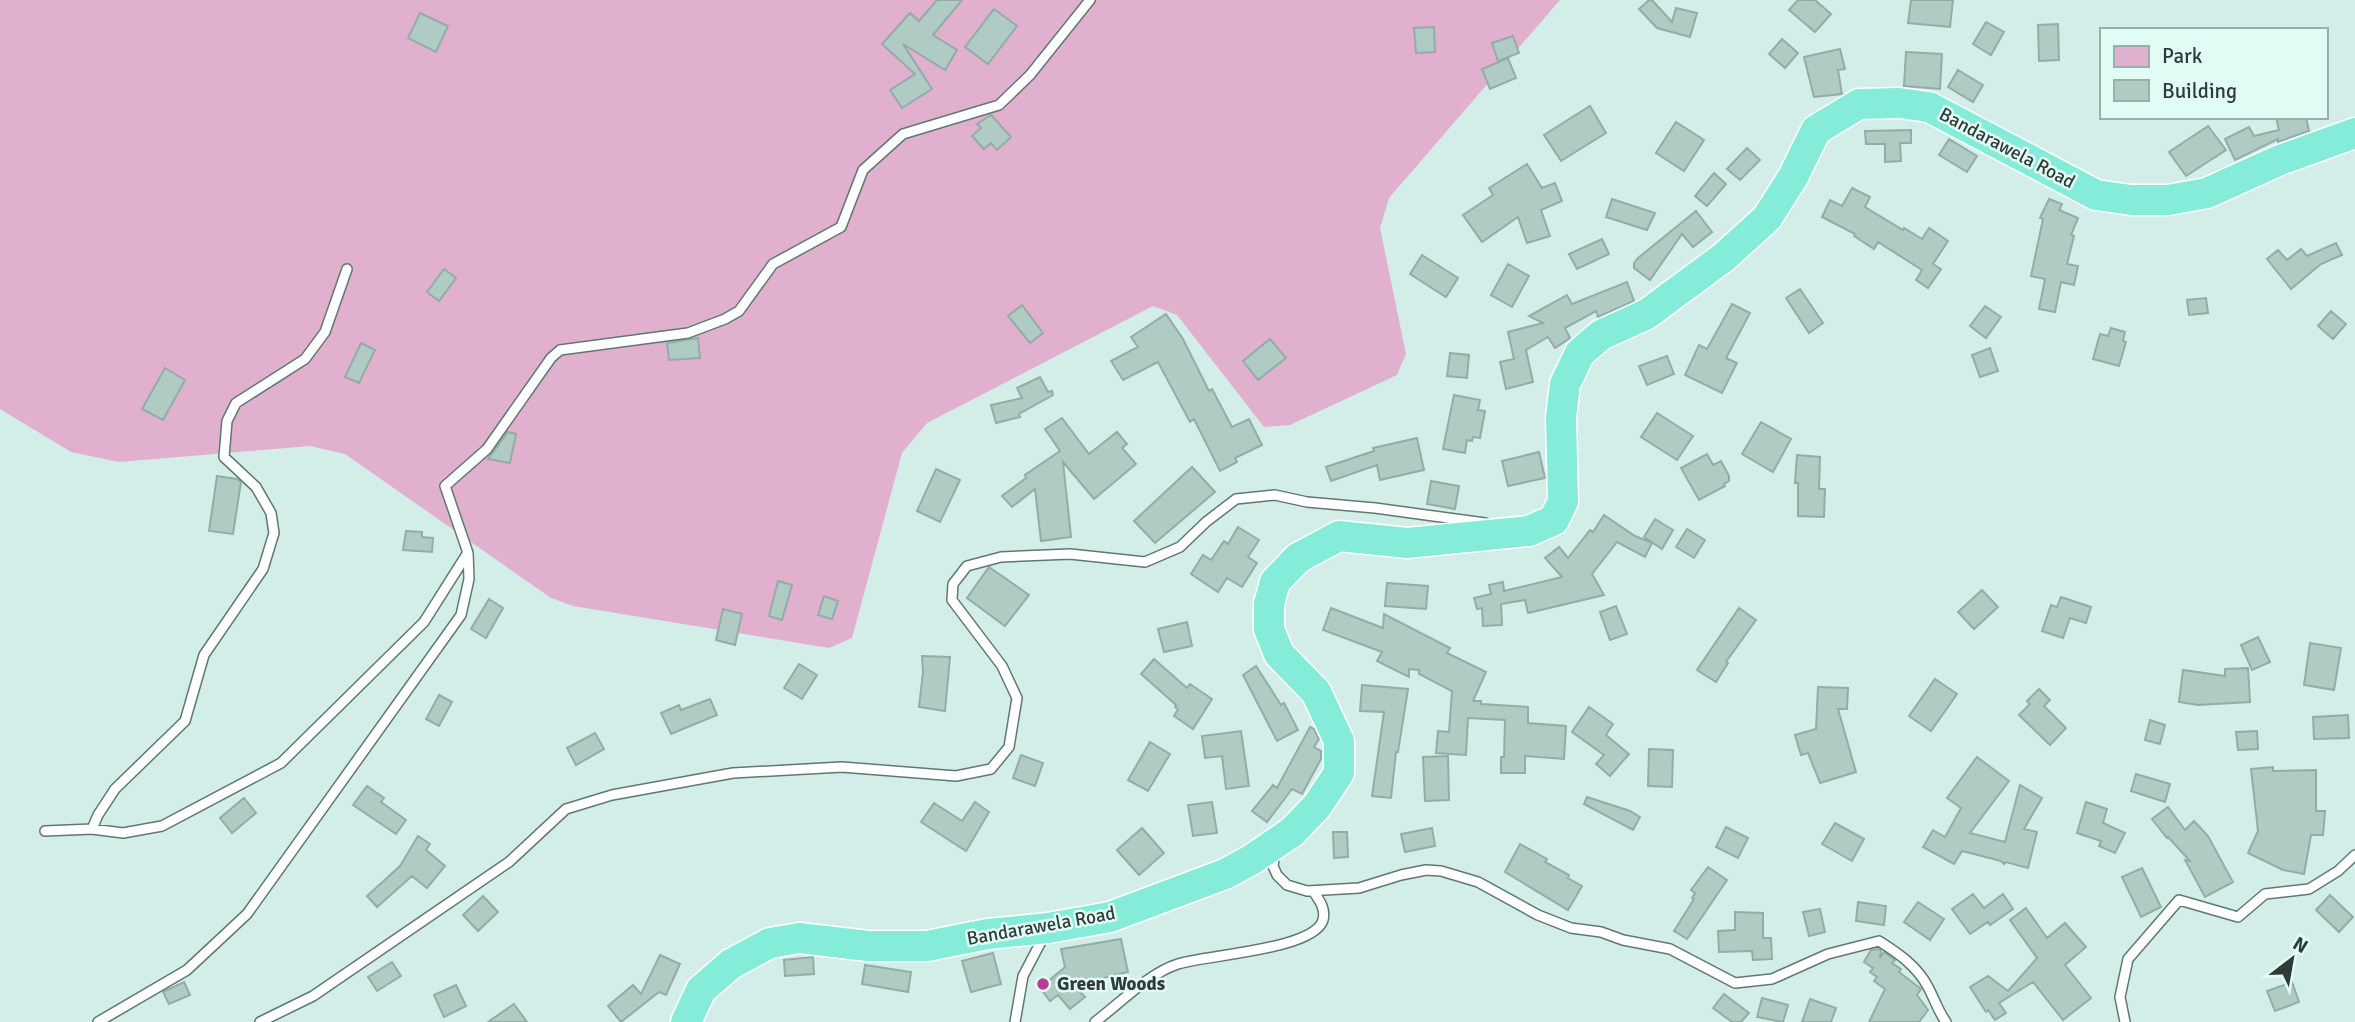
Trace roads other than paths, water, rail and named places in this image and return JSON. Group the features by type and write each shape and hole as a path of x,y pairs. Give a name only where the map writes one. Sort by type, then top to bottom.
{"highway":[{"name":"Bandarawela Road","path":"686,1022 701,990 732,964 770,943 799,938 868,946 927,946 988,933 1048,928 1110,917 1225,874 1292,832 1317,806 1339,773 1339,741 1316,692 1279,654 1269,629 1269,604 1275,582 1298,558 1339,536 1407,544 1536,529 1553,520 1563,501 1563,395 1565,384 1580,353 1601,335 1647,314 1724,257 1767,218 1793,177 1816,130 1859,104 1899,103 1929,107 2096,195 2131,200 2168,200 2207,193 2280,160 2355,133"}],"lane":[{"path":"97,1022 187,970 247,914 461,615 470,579 468,553 445,486 487,449 551,358 560,350 688,332 739,311 773,264 841,227 863,170 903,134 999,105 1030,75 1090,0"},
{"path":"92,829 115,789 185,721 204,655 263,569 274,533 271,513 256,487 224,457 227,421 236,403 305,359 325,332 347,269"},
{"path":"260,1022 313,996 509,862 566,809 612,795 733,773 842,767 956,776 990,769 1009,747 1017,698 1002,666 952,600 953,583 967,566 1001,557 1070,554 1145,562 1180,547 1236,499 1275,495 1307,502 1375,508 1528,530"},
{"path":"45,831 92,829 123,833 162,826 281,763 424,622 468,553"},
{"path":"1280,841 1273,866 1277,875 1287,885 1312,891 1359,888 1401,875 1426,870 1441,871 1478,882 1538,915 1571,928 1670,949 1735,983 1772,979 1828,954 1879,941 1917,972 1946,1022"},
{"path":"2125,1022 2120,997 2128,959 2179,901 2238,918 2265,894 2309,889 2338,871 2355,855"},
{"path":"1095,1022 1147,981 1177,964 1269,948 1318,928 1323,920 1323,907 1312,891"},
{"path":"1014,1022 1023,976 1048,928"}],"place":[{"name":"Green Woods","path":"1043,984"}]}
